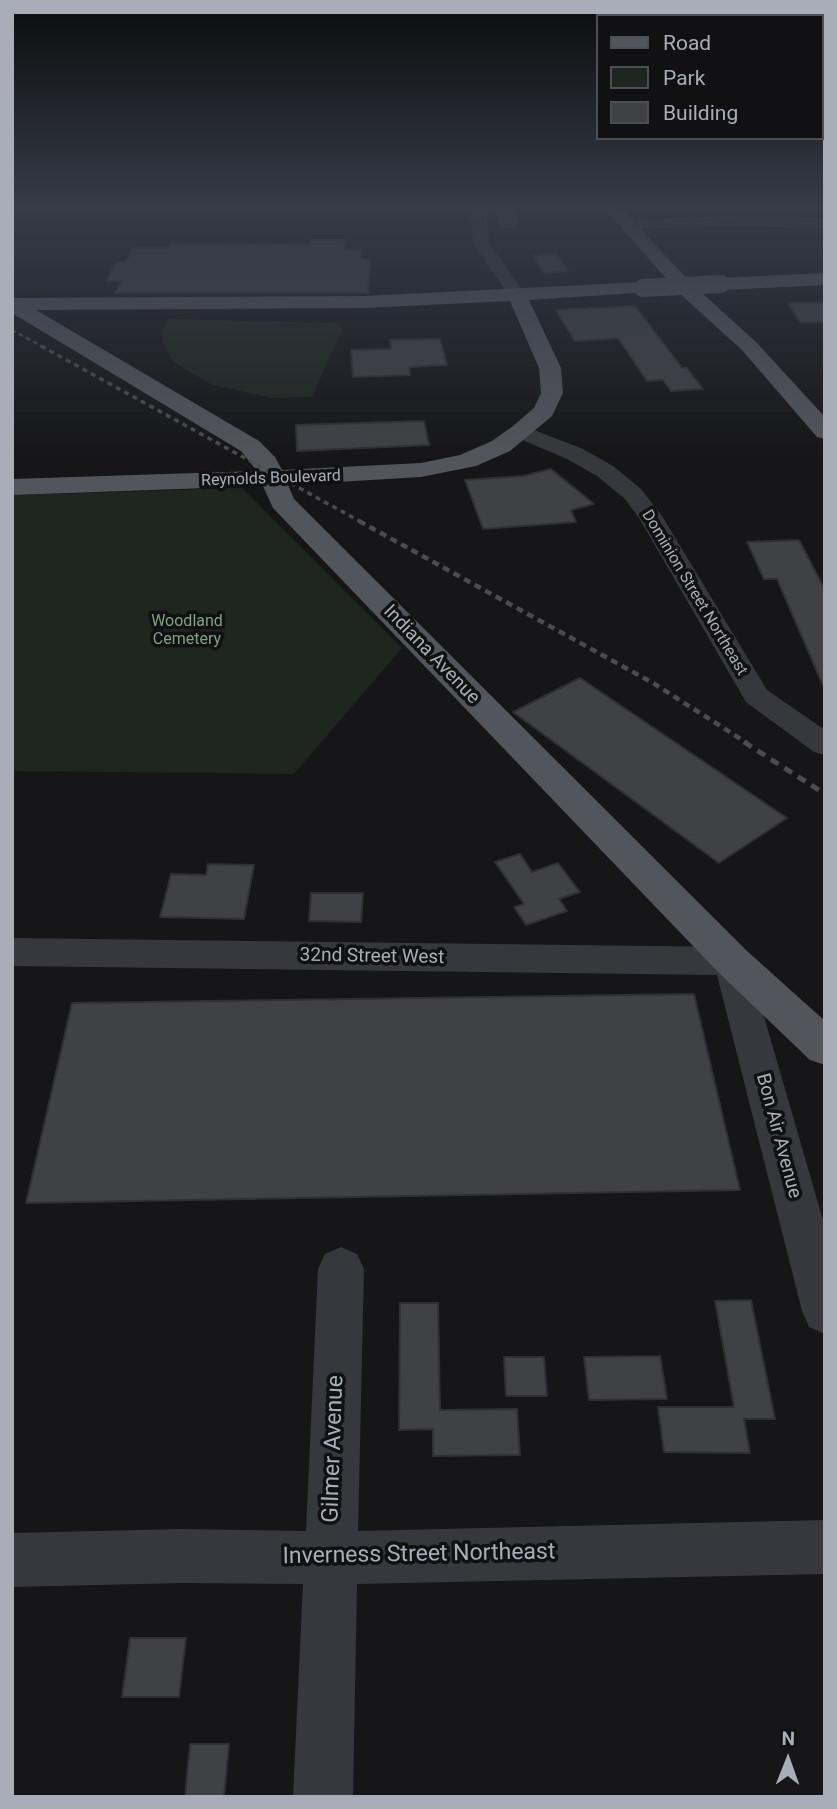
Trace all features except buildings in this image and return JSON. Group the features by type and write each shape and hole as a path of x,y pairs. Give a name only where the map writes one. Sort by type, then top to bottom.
{"main road":[{"path":"12,304 364,302 563,292"},
{"path":"688,292 706,318 825,454"},
{"path":"690,292 749,346 825,432"},
{"path":"12,294 82,302"},
{"name":"Reynolds Boulevard","path":"12,487 421,470 467,461 501,446 521,432 549,404 552,378 517,295"},
{"path":"45,324 46,314 51,310 82,302"},
{"name":"Indiana Avenue","path":"12,304 250,446 265,462 282,502 732,961 825,1047"},
{"name":"Reynolds Boulevard","path":"12,478 270,475"}],"street":[{"name":"Dominion Street Northeast","path":"521,432 575,454 605,471 633,495 650,516 756,696 825,745"},
{"name":"32nd Street West","path":"12,952 732,961"},
{"name":"Bon Air Avenue","path":"732,961 825,1311"},
{"name":"Gilmer Avenue","path":"323,1797 341,1269"},
{"name":"Inverness Street Northeast","path":"12,1560 181,1556 330,1558 825,1547"}],"green space":[{"path":"168,319 336,323 343,327 312,397 272,398 213,385 173,362 162,342 163,328"},
{"name":"Woodland Cemetery","path":"242,488 402,648 294,774 12,771 12,495"}],"railway":[{"path":"12,330 45,348"},
{"path":"41,346 363,523"},
{"path":"359,521 653,683 747,743"},
{"path":"744,742 825,794"}]}
